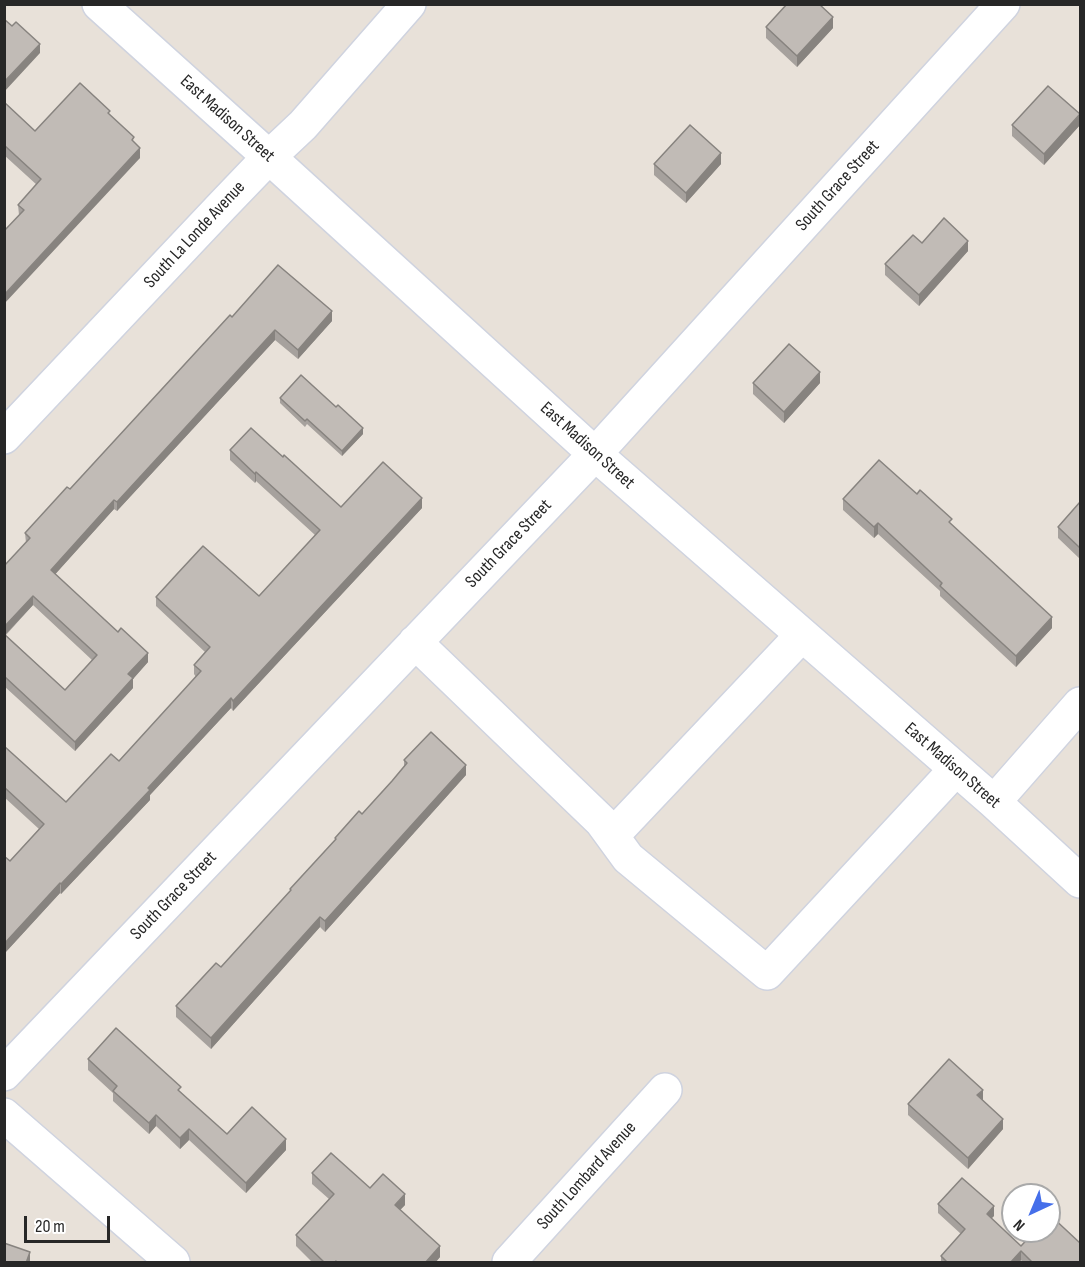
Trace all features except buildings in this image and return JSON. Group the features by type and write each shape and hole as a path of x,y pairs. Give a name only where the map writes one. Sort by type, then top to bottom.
{"street":[{"name":"East Madison Street","path":"99,4 595,454 994,802 1080,880"},
{"name":"South La Londe Avenue","path":"4,437 303,124 409,4"},
{"name":"South Grace Street","path":"4,1074 595,454 1004,4"},
{"path":"612,836 802,635"},
{"path":"415,642 601,821 628,858 767,973 956,769"},
{"path":"994,802 1080,704"},
{"name":"South Lombard Avenue","path":"509,1263 665,1090"},
{"path":"4,1115 173,1263"}]}
